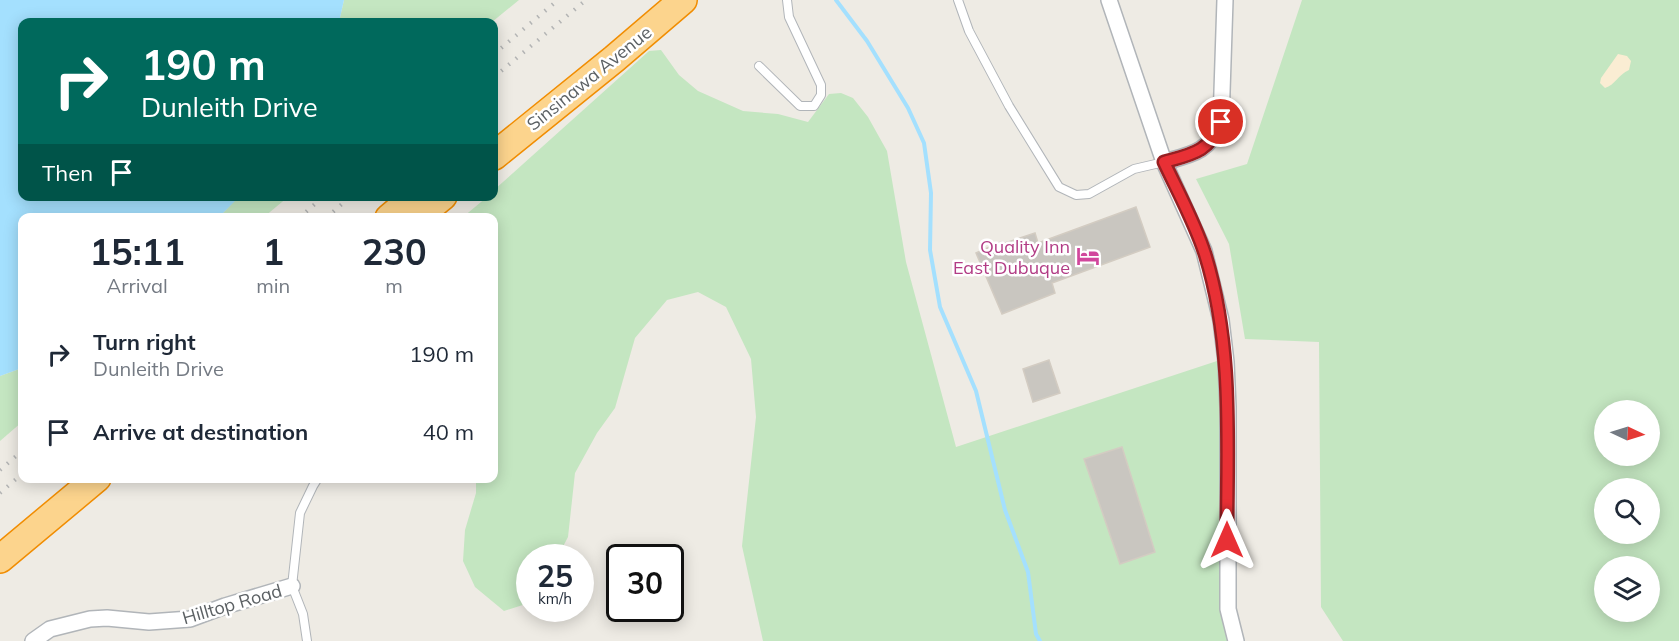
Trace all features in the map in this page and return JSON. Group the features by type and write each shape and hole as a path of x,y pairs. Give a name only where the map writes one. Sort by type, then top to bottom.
{"highway":[{"name":"Sinsinawa Avenue","path":"498,131 657,0"},
{"name":"Sinsinawa Avenue","path":"498,153 684,0"},
{"path":"395,213 410,201"},
{"path":"422,213 437,201"},
{"path":"0,536 63,483"},
{"path":"0,559 91,483"}],"street":[{"path":"1109,0 1164,162 1204,251 1221,320 1228,407 1228,609 1236,641"},
{"path":"1164,162 1199,152 1213,139 1221,122 1225,0"},
{"name":"Hilltop Road","path":"33,641 50,629 90,619 107,618 149,622 190,619 292,586"}],"lane":[{"path":"759,66 800,106 814,106 821,95 821,85 789,17 787,0"},
{"path":"958,0 969,31 1009,106 1059,187 1076,195 1089,194 1134,169 1164,162"},
{"path":"307,641 303,614 292,586 300,513 315,483"}],"green space":[{"path":"344,0 519,0 497,18 340,18"},
{"path":"1302,0 1679,0 1679,641 1343,641 1321,607 1319,342 1245,339 1229,244 1196,179 1247,164"},
{"path":"661,50 679,75 698,91 743,111 778,114 808,122 829,94 841,93 853,98 868,117 887,151 906,262 956,447 1220,360 1221,603 1229,641 763,641 742,546 756,417 751,359 726,307 698,292 667,300 635,338 615,408 597,433 575,473 568,537 564,544 516,544 516,607 504,611 475,587 463,561 465,530 476,493 476,483 498,483 498,213 468,213 482,201 498,201 498,186 649,51"},
{"path":"234,201 283,201 269,213 223,213"},
{"path":"18,369 18,425 0,441 0,376"}],"sand":[{"path":"1618,54 1627,56 1631,61 1629,70 1605,88 1600,83 1601,78"}],"water":[{"path":"0,0 344,0 340,18 18,18 18,201 235,201 223,213 18,213 18,369 0,376"}],"building":[{"path":"1136,207 1150,247 1052,283 1055,293 1002,314 976,253 1001,242 1002,244 1035,233 1038,243"},
{"path":"1049,360 1060,393 1033,402 1023,369"},
{"path":"1122,447 1155,552 1120,564 1084,459"}],"waterway":[{"path":"836,0 867,41 908,108 924,143 931,193 930,250 940,307 976,391 1005,510 1028,572 1036,634 1040,641"}],"railway":[{"path":"498,51 558,0"},
{"path":"498,74 586,0"},
{"path":"305,213 318,201"},
{"path":"332,213 345,201"},
{"path":"0,470 18,454"},
{"path":"0,493 18,477"}],"place":[{"name":"Quality Inn East Dubuque","path":"1088,256"}],"route":[{"path":"1221,122 1209,144 1199,152 1164,162 1204,251 1221,320 1228,407 1227,540"}]}
